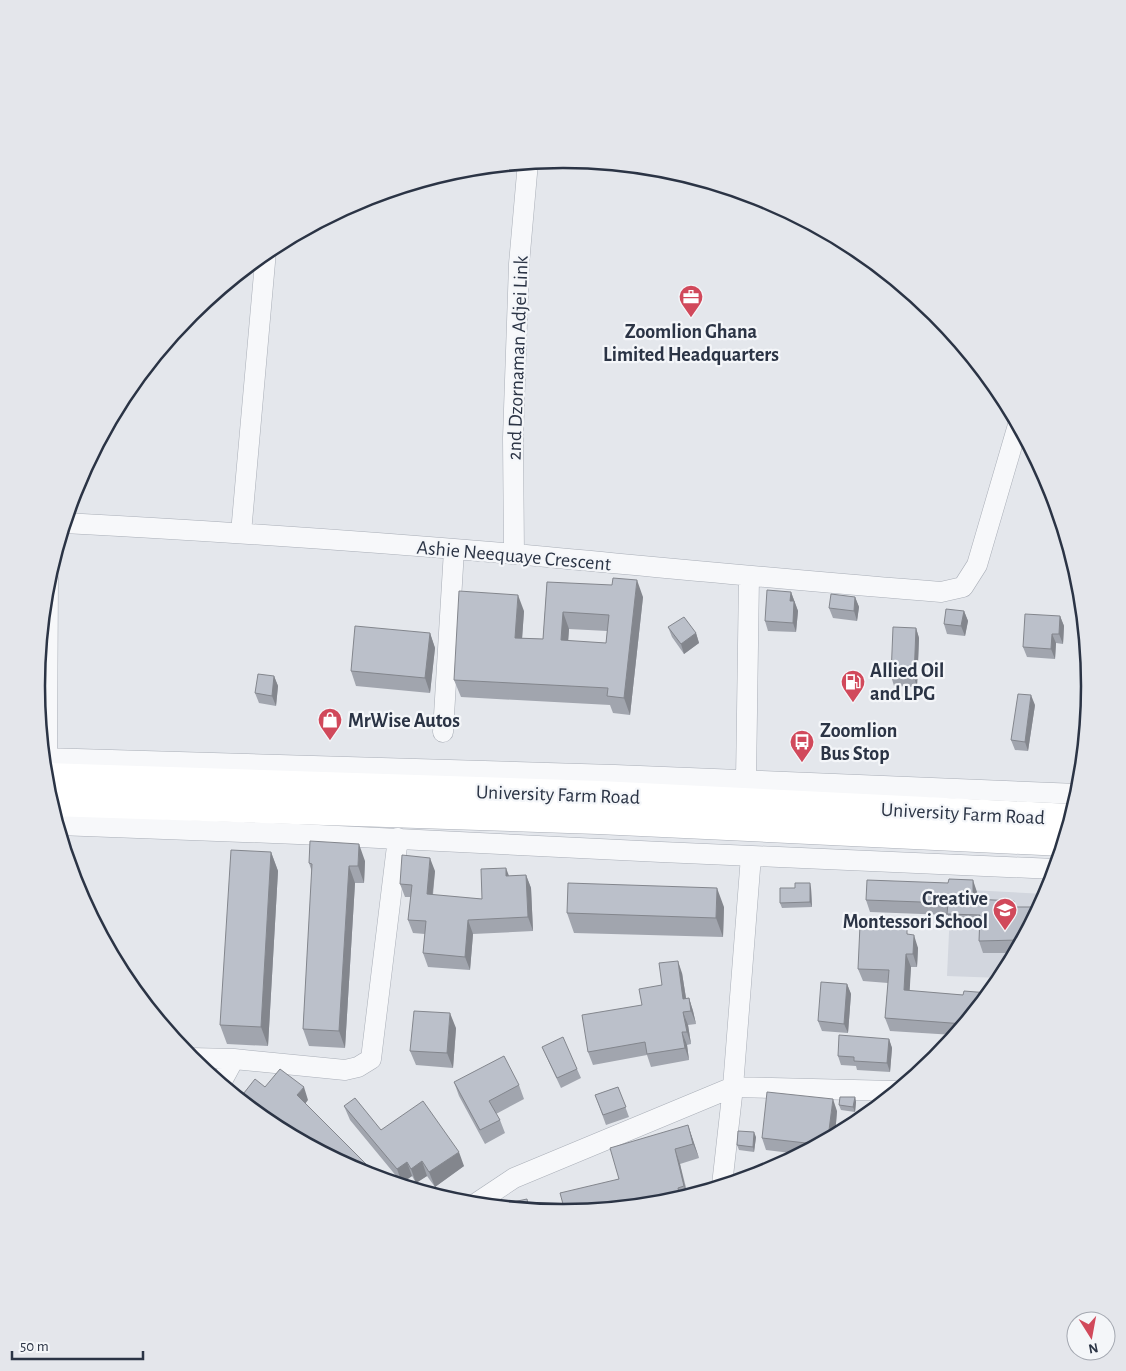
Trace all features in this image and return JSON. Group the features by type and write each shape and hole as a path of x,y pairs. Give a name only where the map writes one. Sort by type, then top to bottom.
{"street":[{"name":"2nd Dzornaman Adjei Link","path":"514,554 514,409 519,264 527,169"},
{"path":"241,533 265,262"},
{"name":"Ashie Neequaye Crescent","path":"71,523 241,533 514,554 749,577 941,592 963,587 977,565 1016,433"},
{"path":"443,732 454,550"},
{"path":"746,780 749,577"},
{"path":"46,713 47,641"},
{"path":"51,764 615,775 1069,794"},
{"name":"University Farm Road","path":"51,764 1064,818"},
{"name":"University Farm Road","path":"59,802 598,820 1057,842"},
{"path":"64,825 398,838 1048,869"},
{"path":"204,1058 234,1059 345,1070 358,1067 371,1058 398,838"},
{"path":"723,1178 734,1087 751,856"},
{"path":"224,1077 234,1059"},
{"path":"485,1198 514,1178 734,1087 885,1091"}],"shaded area":[{"path":"951,889 1038,894 1012,945 991,978 947,976"}],"building":[{"path":"613,578 637,580 624,698 607,696 608,688 454,680 459,591 518,595 515,638 543,639 547,582 612,585","holes":["563,612 609,615 606,643 561,640"]},
{"path":"767,590 791,592 790,601 794,601 793,623 765,621"},
{"path":"831,594 855,597 854,611 829,608"},
{"path":"946,609 964,611 961,626 944,624"},
{"path":"1025,614 1060,616 1059,634 1052,634 1051,649 1023,647"},
{"path":"684,617 696,633 681,644 668,627"},
{"path":"355,626 430,633 425,678 351,671"},
{"path":"893,627 916,628 914,677 891,676"},
{"path":"258,674 274,676 272,696 255,693"},
{"path":"1018,694 1031,695 1025,742 1011,740"},
{"path":"310,841 359,844 358,866 349,866 339,1031 303,1029 312,864 309,863"},
{"path":"231,850 271,852 261,1027 220,1025"},
{"path":"402,855 430,858 427,894 482,899 481,869 506,868 506,876 526,875 528,917 468,920 465,957 423,953 426,921 408,920 412,885 400,884"},
{"path":"949,879 973,880 973,899 1014,901 1014,907 1032,907 1015,940 979,941 980,915 947,914 948,903 866,900 867,880 948,883"},
{"path":"568,883 717,888 716,918 567,913"},
{"path":"795,883 810,883 810,902 780,903 780,888 795,888"},
{"path":"860,925 907,928 907,934 914,935 913,954 906,954 904,990 963,995 964,991 980,992 955,1023 885,1018 889,970 858,969"},
{"path":"678,961 683,999 689,998 691,1011 683,1012 687,1032 682,1032 685,1048 647,1054 645,1042 588,1052 582,1015 642,1005 639,989 662,985 659,963"},
{"path":"821,982 847,984 844,1024 818,1021"},
{"path":"414,1011 450,1013 447,1053 410,1051"},
{"path":"839,1035 889,1039 887,1063 854,1061 854,1057 838,1056"},
{"path":"563,1037 577,1069 557,1078 542,1047"},
{"path":"504,1056 519,1085 489,1101 500,1120 480,1130 454,1082"},
{"path":"280,1069 304,1087 297,1095 367,1165 304,1134 275,1116 244,1093 255,1079 265,1087"},
{"path":"618,1087 626,1107 603,1115 595,1095"},
{"path":"767,1092 833,1099 829,1130 822,1134 805,1143 762,1138"},
{"path":"840,1097 855,1097 853,1107 839,1105"},
{"path":"355,1098 381,1130 423,1101 459,1152 429,1172 422,1161 411,1169 407,1162 397,1169 344,1106"},
{"path":"688,1125 693,1144 675,1149 684,1186 678,1188 678,1190 631,1199 563,1204 560,1193 619,1179 610,1148"},
{"path":"738,1131 754,1132 753,1147 737,1145"}],"place":[{"name":"Zoomlion Ghana Limited Headquarters","path":"691,318"},
{"name":"Allied Oil and LPG","path":"853,703"},
{"name":"MrWise Autos","path":"330,741"},
{"name":"Zoomlion Bus Stop","path":"802,763"},
{"name":"Creative Montessori School","path":"1005,931"}]}
